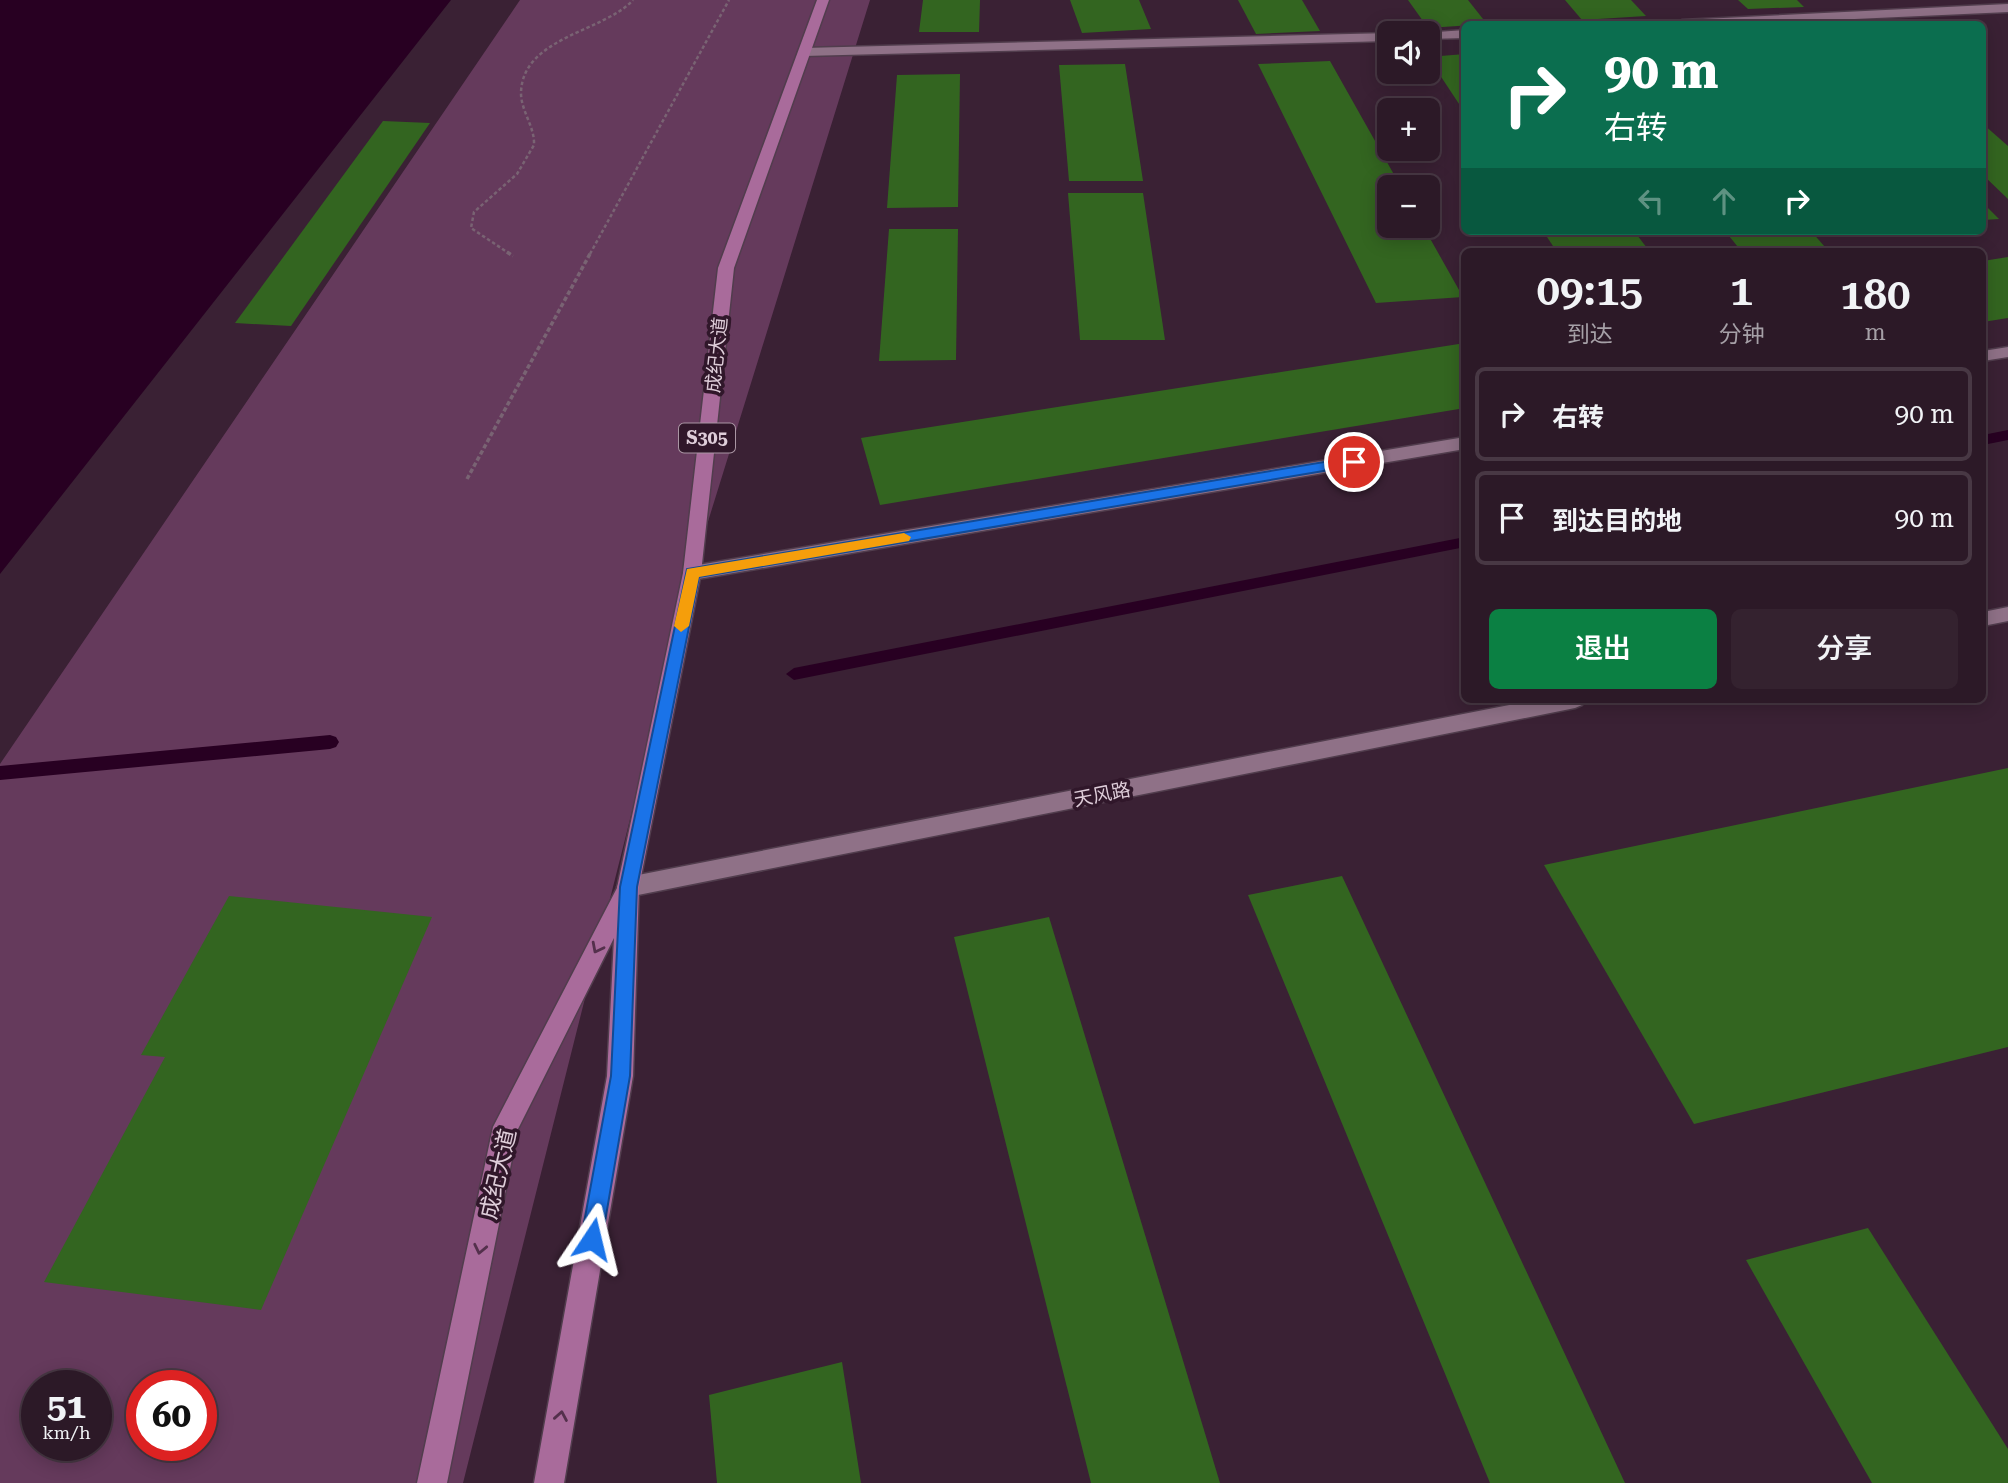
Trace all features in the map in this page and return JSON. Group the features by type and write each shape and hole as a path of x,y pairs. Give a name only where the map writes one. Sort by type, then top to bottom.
{"main road":[{"name":"成纪大道","path":"549,1483 620,1076 628,887 692,573 726,268 823,0"},
{"name":"成纪大道","path":"432,1483 506,1127 628,887"}],"street":[{"path":"1743,21 2008,8"},
{"path":"1440,35 1461,34"},
{"path":"804,52 1377,37"},
{"path":"1986,356 2008,352"},
{"path":"692,573 1461,444"},
{"path":"1986,618 2008,614"},
{"name":"天风路","path":"628,887 1560,703"}],"path":[{"path":"513,256 471,228 474,212 511,180 530,159 536,141 520,92 528,66 553,45 624,10 633,0"},
{"path":"467,479 729,0"}],"shaded area":[{"path":"0,0 451,0 0,574"},
{"path":"520,0 870,0 692,573 463,1483 0,1483 0,764"}],"building":[{"path":"923,0 980,0 979,32 919,32"},
{"path":"1070,0 1139,0 1151,29 1082,33"},
{"path":"1238,0 1302,0 1320,31 1256,34"},
{"path":"1408,0 1468,0 1485,21 1461,21 1461,26 1440,27 1440,21 1423,21"},
{"path":"1565,0 1631,0 1646,16 1582,20"},
{"path":"1738,0 1797,0 1804,7 1748,9"},
{"path":"1461,54 1461,107 1440,75 1440,56"},
{"path":"1330,61 1377,144 1377,161 1386,161 1394,175 1377,175 1377,238 1430,238 1461,293 1461,297 1376,303 1258,64"},
{"path":"1125,64 1143,181 1069,181 1059,65"},
{"path":"960,74 958,207 887,208 897,75"},
{"path":"383,121 430,123 291,326 235,323"},
{"path":"1986,127 2008,146 2008,199 1986,178"},
{"path":"1068,193 1143,193 1165,340 1080,340"},
{"path":"1986,206 1999,219 1986,220"},
{"path":"889,229 958,229 956,360 879,361"},
{"path":"1546,235 1637,235 1647,248 1554,248"},
{"path":"1728,235 1814,235 1825,247 1808,248 1739,248"},
{"path":"2008,257 2008,318 1986,322 1986,261"},
{"path":"1461,344 1461,409 880,505 861,438"},
{"path":"2008,768 2008,1047 1694,1124 1544,865"},
{"path":"1342,876 1625,1483 1490,1483 1248,895"},
{"path":"229,896 432,917 261,1310 44,1282 165,1057 141,1055"},
{"path":"1049,917 1220,1483 1091,1483 954,937"},
{"path":"1868,1228 2008,1449 2008,1483 1872,1483 1746,1260"},
{"path":"842,1362 861,1483 717,1483 709,1395"}],"waterway":[{"path":"1986,439 2008,435"},
{"path":"794,674 1461,543"},
{"path":"0,773 330,742"}],"slow traffic":[{"path":"681,626 692,573 904,537"}],"route":[{"path":"592,1239 620,1076 628,887 692,573 1354,462"}]}
